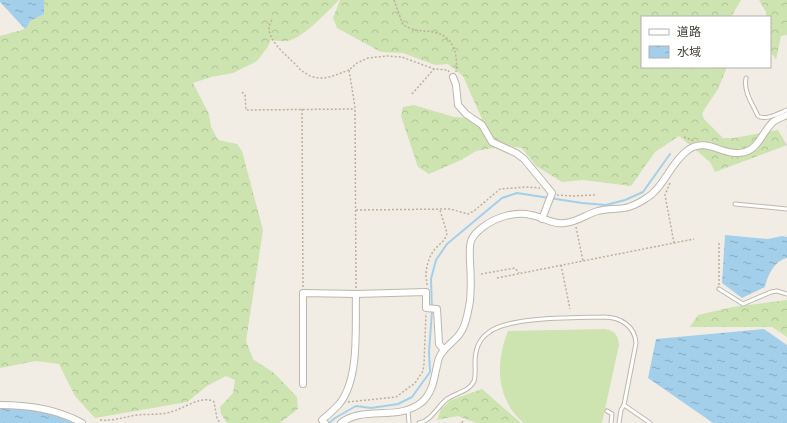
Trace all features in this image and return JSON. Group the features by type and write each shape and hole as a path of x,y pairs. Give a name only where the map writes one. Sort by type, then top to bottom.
{"street":[{"path":"453,77 456,85 458,106 466,114 482,125 492,142 516,153 524,159 550,191 548,204 542,218"},
{"path":"341,423 346,419 362,414 390,414 408,410 422,402 435,382 440,357 444,350 462,331 466,320 470,300 471,240 476,233 493,220 521,213 556,223 565,223 575,221 599,211 629,207 656,190 677,159 688,150 703,144 731,153 748,151 754,147 774,121 787,114"},
{"path":"303,384 303,293 356,294 426,292 426,308 437,309 439,344 444,350"},
{"path":"323,422 340,403 349,386 354,365 356,294"},
{"path":"0,406 17,405 44,409 70,416 82,423"},
{"path":"68,423 70,416"}],"lane":[{"path":"746,78 746,92 758,116 761,118 766,118 787,110"},
{"path":"735,204 787,209"},
{"path":"719,289 743,304 771,292 778,291 787,294"},
{"path":"419,423 431,416 447,399 465,390 473,383 475,377 477,347 487,333 501,326 535,319 607,317 620,319 627,324 635,336 636,343 619,423"},
{"path":"624,405 650,423"},
{"path":"408,410 409,423"},
{"path":"607,412 612,414 612,423"}],"path":[{"path":"272,20 268,29 273,42 300,70 314,78 325,78 349,70 357,62 368,58 387,56 402,56 434,69 448,70 453,77 456,74 458,61 456,51 448,39 438,33 412,30 404,25 394,0"},
{"path":"412,94 434,69"},
{"path":"349,70 355,108 356,294"},
{"path":"242,92 245,95 246,110 355,108"},
{"path":"302,109 303,293"},
{"path":"684,137 694,141"},
{"path":"670,183 665,195 674,243"},
{"path":"356,210 450,209 468,214 474,211 500,189 526,187 573,196 595,195"},
{"path":"426,292 426,268 429,259 437,246 446,237 447,233 440,210"},
{"path":"575,221 583,261"},
{"path":"497,278 694,239"},
{"path":"719,289 720,242"},
{"path":"561,265 570,309"},
{"path":"481,274 515,268 519,273"},
{"path":"340,403 396,397 415,383 423,371 426,308"},
{"path":"100,420 115,420 138,415 171,412 181,409 194,402 208,400 214,402 217,418 220,423"}],"green space":[{"path":"44,0 339,0 300,36 287,41 271,40 257,61 233,73 211,77 193,83 209,114 211,127 218,140 237,144 242,151 263,230 246,341 253,359 274,373 297,397 298,409 280,423 227,423 221,414 220,407 233,393 235,380 226,376 207,386 187,402 95,418 75,396 59,364 36,361 0,368 0,36 25,29 30,21 44,14"},
{"path":"340,0 741,0 732,16 641,16 641,68 727,68 718,89 702,113 704,119 723,138 734,138 778,130 787,145 715,172 710,162 679,136 655,152 631,186 583,180 562,182 536,166 522,148 506,146 476,151 461,160 429,174 418,167 401,116 403,107 414,105 454,117 482,119 463,76 448,64 435,65 403,53 381,52 337,28 333,18"},
{"path":"759,0 787,0 787,35 781,36 776,60 771,52 771,16 766,16 766,12"},
{"path":"787,300 787,337 772,327 690,327 698,315 733,307"},
{"path":"605,329 615,334 619,345 602,423 524,423 515,414 503,392 500,368 501,356 508,331"},
{"path":"482,389 521,423 477,423 458,416 437,420 441,409 451,400"}],"water":[{"path":"0,0 44,0 44,14 30,21 25,29 0,2"},
{"path":"725,235 768,239 782,236 787,237 787,258 775,265 770,273 765,287 742,298 722,283"},
{"path":"764,329 787,345 787,423 713,423 648,378 656,339"},
{"path":"0,408 39,411 59,416 76,423 0,423"}],"waterway":[{"path":"329,423 356,406 371,408 398,404 412,397 430,372 429,352 432,311 431,279 436,260 447,244 502,198 517,193 582,203 606,205 625,200 643,192 670,154"}]}
